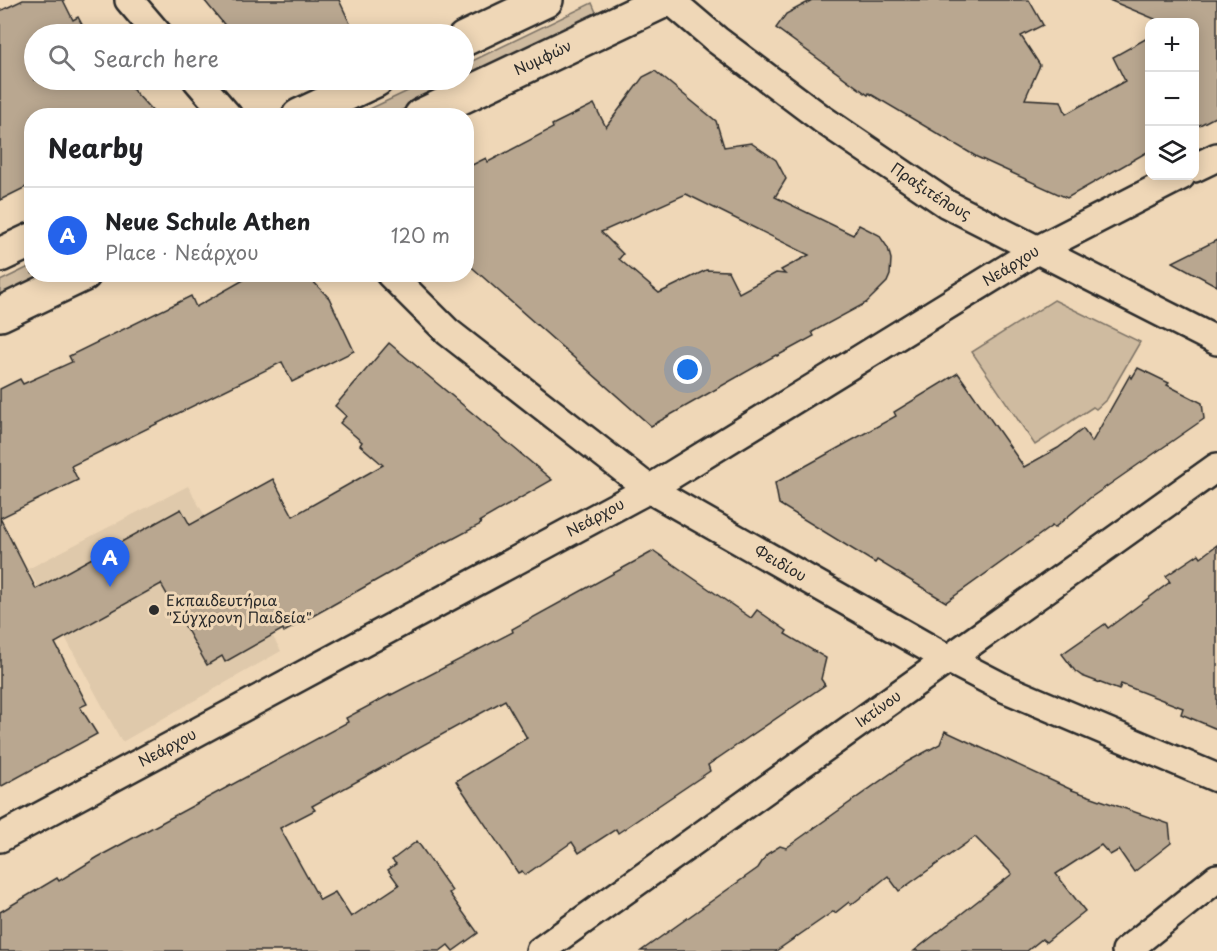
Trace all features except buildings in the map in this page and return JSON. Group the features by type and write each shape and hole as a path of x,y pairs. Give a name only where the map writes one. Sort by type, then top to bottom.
{"street":[{"path":"129,0 149,24"},
{"path":"474,34 546,0"},
{"name":"Νυμφών","path":"438,108 668,0"},
{"name":"Πραξιτέλους","path":"668,0 822,119 938,198 1217,341"},
{"path":"205,90 221,108"},
{"path":"316,108 355,90"},
{"path":"1199,166 1217,157"},
{"name":"Νεάρχου","path":"0,838 649,489 1037,250 1173,180"},
{"path":"0,255 24,244"},
{"path":"0,314 67,282"},
{"name":"Φειδίου","path":"398,282 448,332 649,489 948,659 1004,688 1217,778"},
{"name":"Ικτίνου","path":"540,951 1217,467"},
{"path":"1126,951 1217,878"}],"shaded area":[{"path":"592,3 598,17 474,77 474,60"},
{"path":"410,90 445,90 406,108 372,108"},
{"path":"24,269 24,282 36,282 0,299 0,281"},
{"path":"1054,300 1140,342 1107,399 1096,409 1093,407 1035,445 972,352"},
{"name":"Εκπαιδευτήρια \"Σύγχρονη Παιδεία\"","path":"188,486 281,651 122,742 28,569"}],"place":[{"name":"Neue Schule Athen","path":"110,587"},
{"name":"Εκπαιδευτήρια \"Σύγχρονη Παιδεία\"","path":"154,610"}]}
